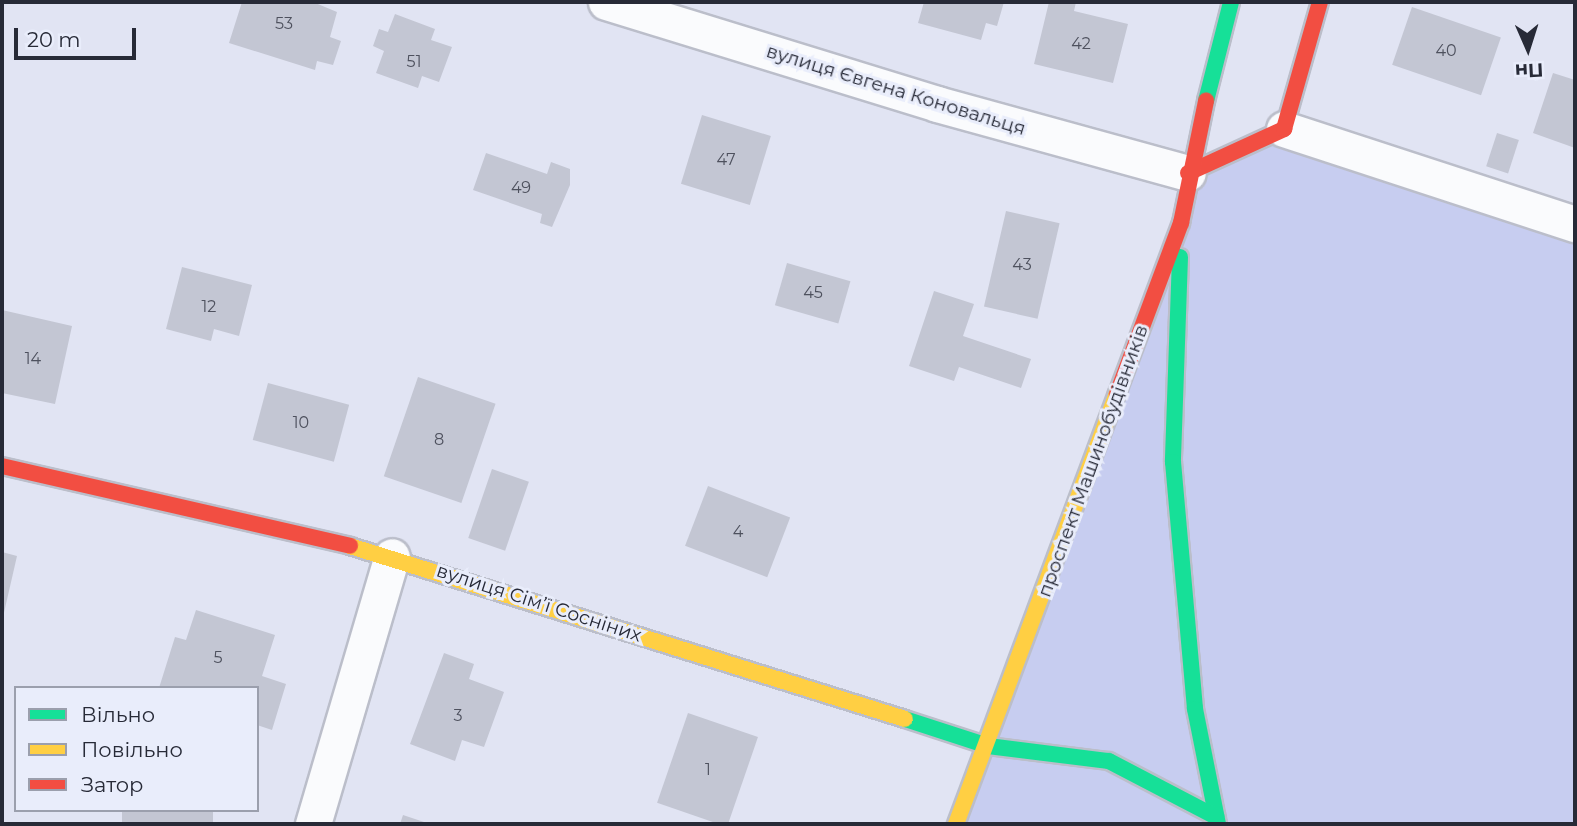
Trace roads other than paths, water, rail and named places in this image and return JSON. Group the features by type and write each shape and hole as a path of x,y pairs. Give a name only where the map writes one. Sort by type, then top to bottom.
{"street":[{"name":"вулиця Євгена Коновальця","path":"606,2 937,104 1188,173"},
{"name":"проспект Машинобудівників","path":"988,747 1181,223 1188,173 1231,2"},
{"path":"1284,129 1320,2"},
{"path":"1188,173 1284,129 1575,224"},
{"path":"1181,223 1173,462 1195,709 1217,821"},
{"name":"вулиця Сім’ї Сосніних","path":"2,466 392,556 988,747 1109,761 1217,821"},
{"path":"313,824 392,556"},
{"path":"956,824 988,747"}]}
